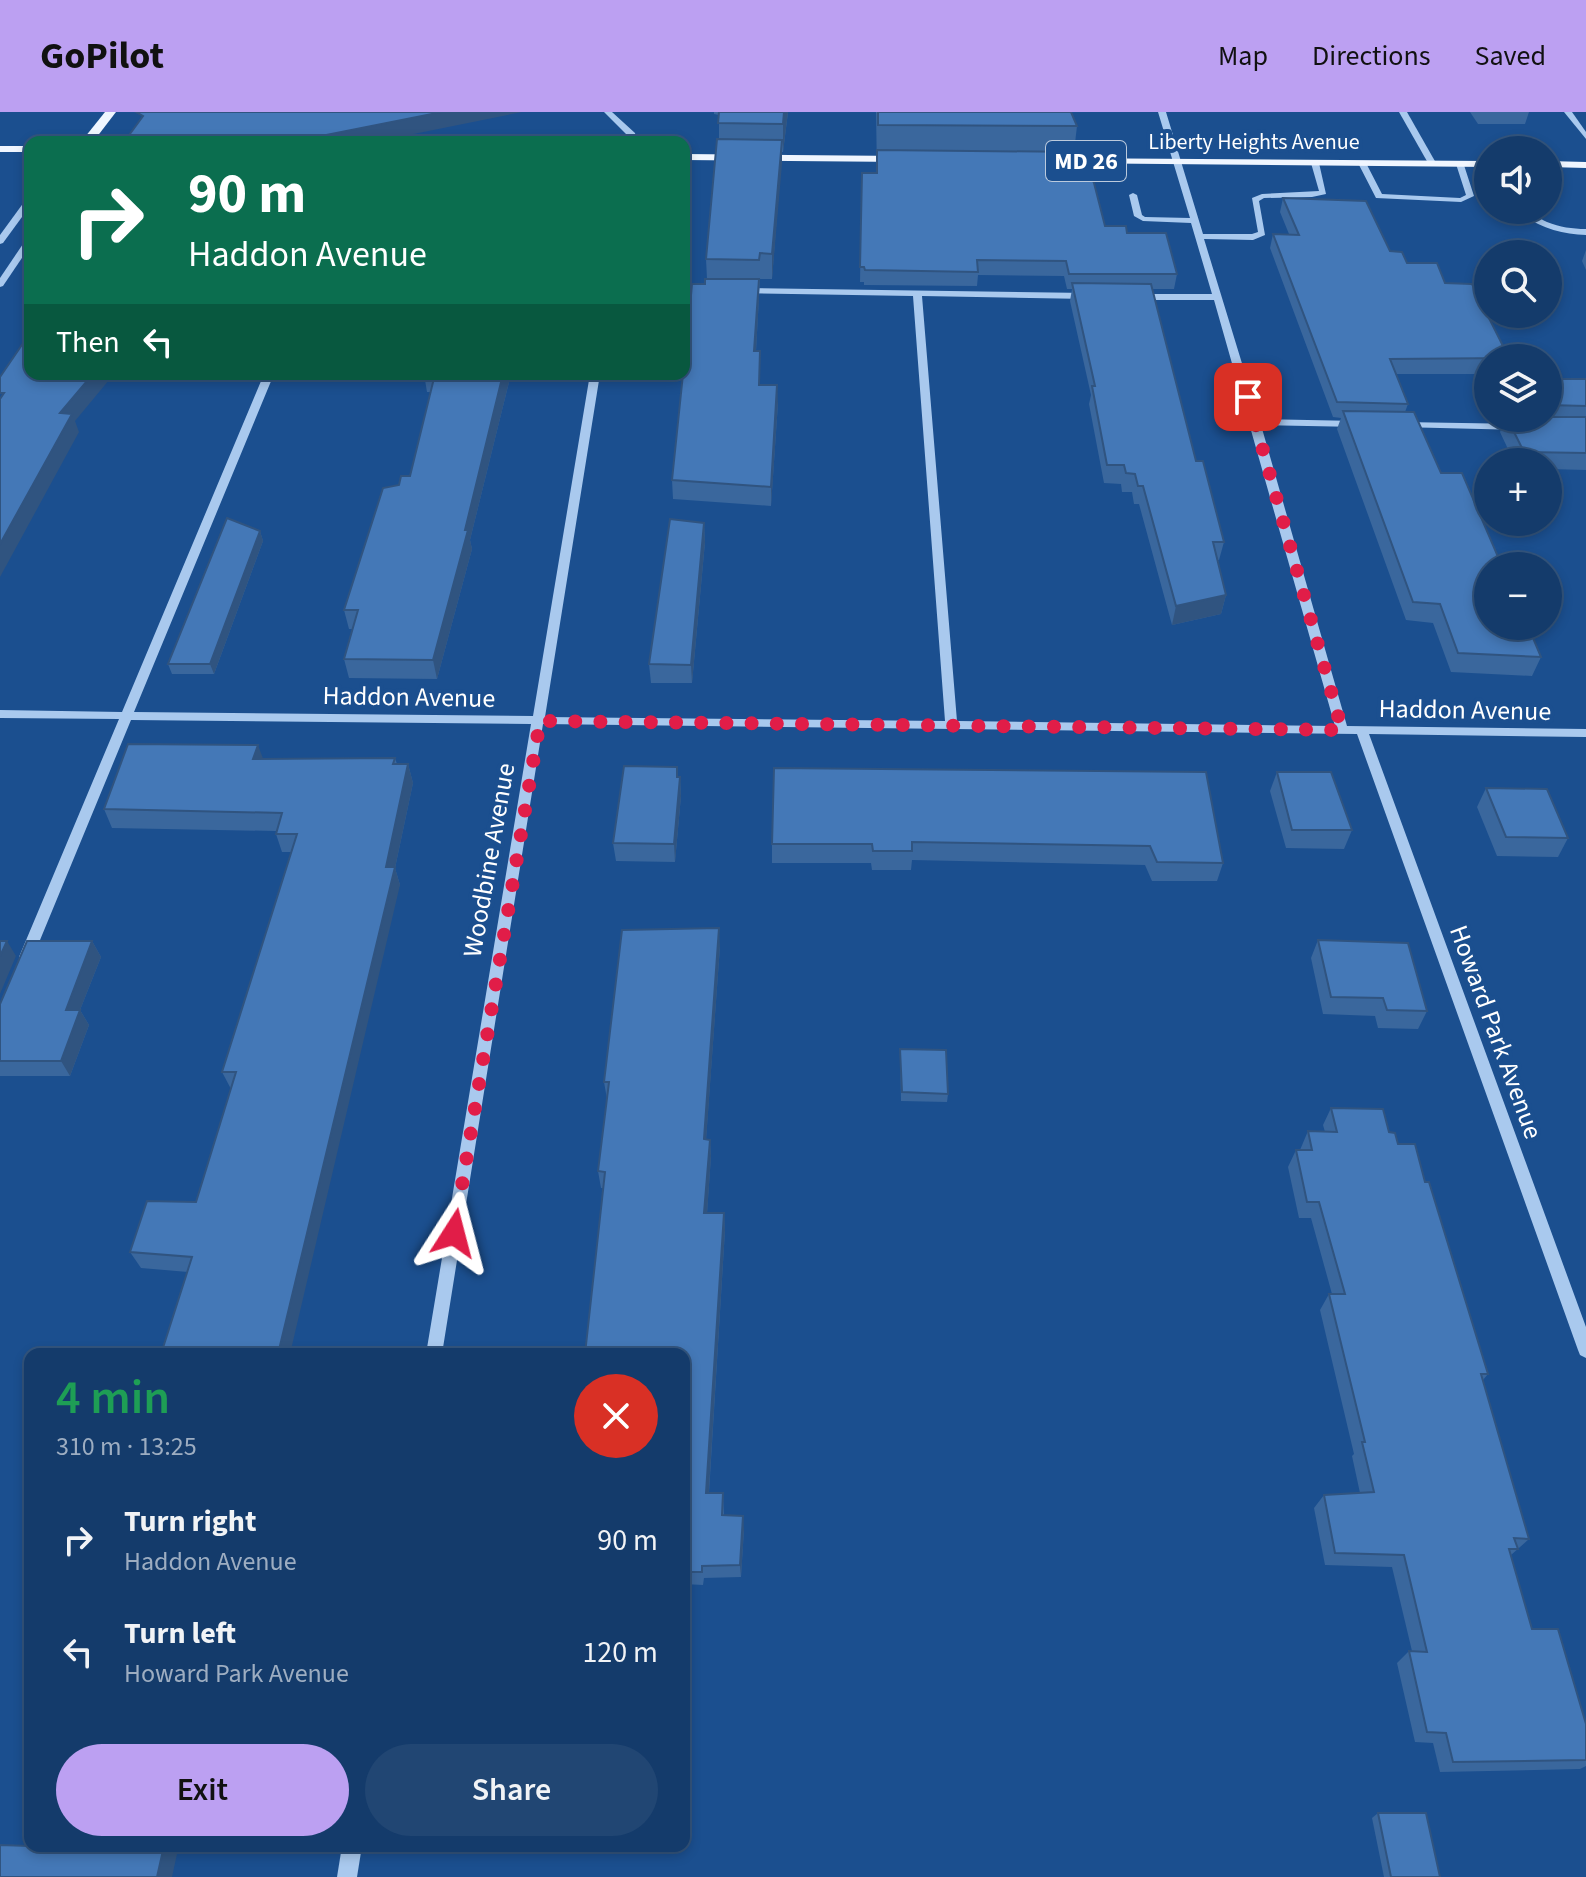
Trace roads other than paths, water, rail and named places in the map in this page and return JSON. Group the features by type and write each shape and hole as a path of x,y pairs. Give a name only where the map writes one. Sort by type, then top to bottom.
{"main road":[{"path":"92,136 111,112"},
{"path":"0,149 24,149"},
{"path":"690,157 923,159"},
{"name":"Liberty Heights Avenue","path":"1035,160 1474,164"},
{"path":"1562,164 1586,165"}],"street":[{"path":"608,112 632,136"},
{"path":"1162,112 1179,161 1342,730"},
{"path":"1403,112 1432,163"},
{"path":"1568,112 1586,137"},
{"path":"1200,236 1253,237 1262,233 1255,200 1262,196 1323,192 1315,163"},
{"path":"1362,163 1379,196 1447,200 1470,196 1460,164"},
{"path":"1133,195 1138,216 1143,219 1196,221"},
{"path":"0,241 24,208"},
{"path":"1546,224 1569,232 1586,232"},
{"path":"0,284 24,249"},
{"path":"731,291 1100,296"},
{"path":"917,294 951,726"},
{"path":"1130,297 1218,297"},
{"path":"18,975 267,380"},
{"name":"Woodbine Avenue","path":"435,1348 594,380"},
{"path":"1255,422 1365,424"},
{"path":"1397,425 1474,426"},
{"name":"Haddon Avenue","path":"0,714 1586,733"},
{"name":"Howard Park Avenue","path":"1361,730 1586,1350"},
{"path":"347,1877 351,1852"}]}
